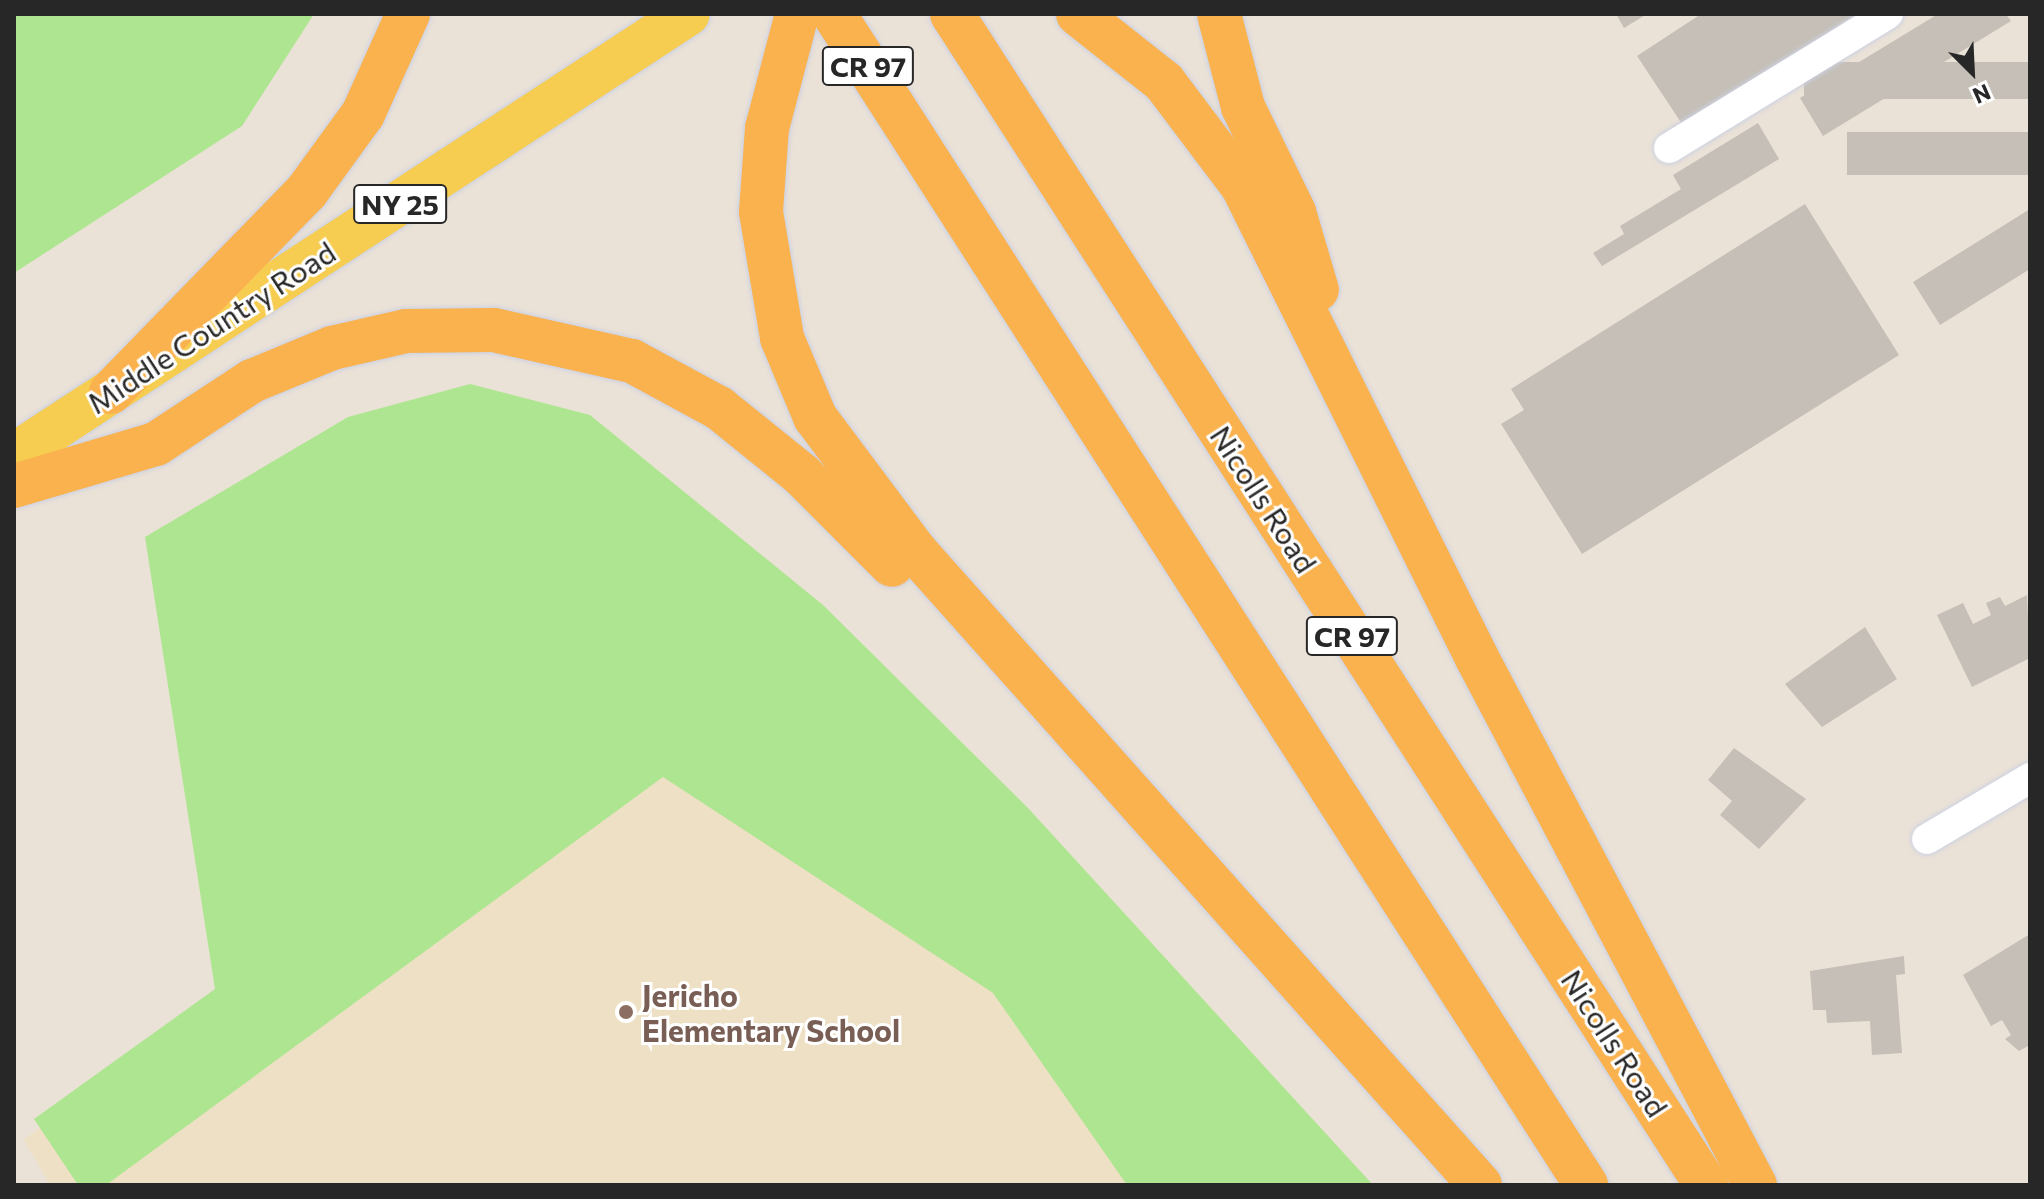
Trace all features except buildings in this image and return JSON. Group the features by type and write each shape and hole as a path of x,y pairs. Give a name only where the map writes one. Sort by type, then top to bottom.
{"highway":[{"path":"111,392 307,191 363,114 408,14"},
{"path":"797,14 762,171 764,253 782,338 841,459 1033,687 1480,1185"},
{"name":"CR 97","path":"834,14 1586,1185"},
{"name":"Nicolls Road","path":"952,14 1706,1185"},
{"path":"1078,14 1164,82 1221,152 1755,1185"},
{"path":"1219,14 1243,107 1294,212 1350,403"},
{"path":"14,486 156,444 252,381 332,348 447,328 541,335 632,361 719,408 802,475 884,558 1033,687"}],"main road":[{"name":"Middle Country Road","path":"14,455 688,14"}],"street":[{"path":"1669,148 1888,14"},
{"path":"1927,839 2030,778"}],"shaded area":[{"name":"Jericho Elementary School","path":"627,672 976,883 1180,1185 50,1185 24,1140"}],"green space":[{"path":"14,14 314,14 242,126 14,273"},
{"path":"470,384 590,415 823,605 1028,808 1373,1185 1127,1185 993,993 663,777 106,1185 78,1185 34,1119 215,989 145,537 348,417"}],"place":[{"name":"Jericho Elementary School","path":"626,1012"}]}
